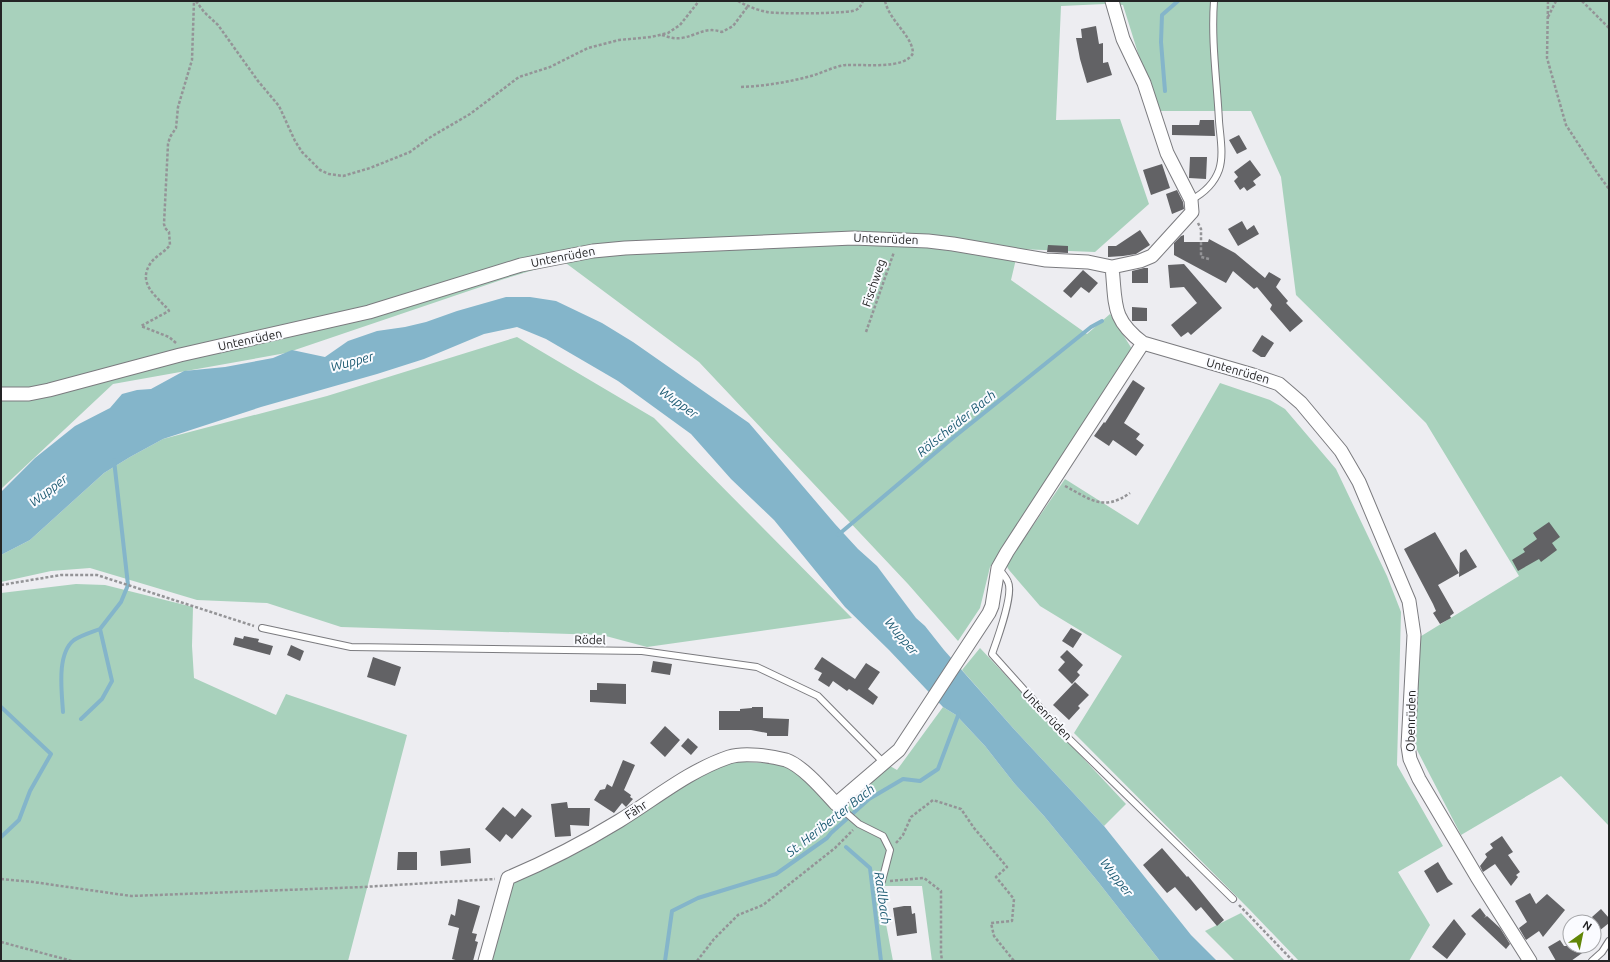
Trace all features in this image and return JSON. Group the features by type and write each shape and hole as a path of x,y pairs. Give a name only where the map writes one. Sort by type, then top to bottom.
{"street":[{"path":"1112,1 1124,39 1144,83 1167,153 1191,206"},
{"name":"Untenrüden","path":"1,394 29,394 86,381 180,355 369,312 498,271 593,251 625,248 853,238 953,244 1046,260 1088,262 1112,267 1140,261 1152,256 1191,206"},
{"name":"Untenrüden","path":"1112,267 1115,302 1119,318 1125,328 1143,343 1279,384 1293,395 1320,424 1341,451 1359,482"},
{"path":"840,808 884,763 899,750 982,625 992,606 998,568 1053,480 1143,343"},
{"name":"Obenrüden","path":"1359,482 1405,589 1412,615 1414,635 1408,746 1411,763 1477,877 1530,961"},
{"name":"Fähr","path":"508,878 538,865 619,821 693,773 730,757 757,755 787,761 810,776 840,808"},
{"path":"485,961 508,878"}],"lane":[{"path":"1191,206 1208,189 1220,168 1221,150 1213,14 1214,1"},
{"name":"Untenrüden","path":"998,568 1009,583 1009,595 1005,615 992,654 1045,716 1233,899"},
{"name":"Rödel","path":"262,628 351,647 642,651 757,667 818,696 884,763"},
{"name":"Fähr","path":"840,808 857,822 883,836 890,850"},
{"path":"882,881 890,850"},
{"path":"1592,961 1602,952 1609,941"}],"path":[{"path":"195,1 218,25 258,81 279,106 302,152 320,170 329,174 343,176 370,168 410,152 429,138 470,114 519,77 550,67 588,48 619,40 661,35 675,29 699,1"},
{"path":"180,355 173,340 141,326 169,311 149,290 145,280 146,273 156,256 162,253 170,245 169,232 165,228 164,224 168,144 170,137 176,128 178,106 192,64 195,1"},
{"path":"738,1 748,6 772,13 848,13 860,7 863,1"},
{"path":"741,87 760,87 797,80 841,66 893,64 908,59 913,53 912,44 893,19 885,1"},
{"path":"1548,1 1547,58 1566,125 1609,189"},
{"path":"1548,17 1556,1"},
{"path":"1582,1 1609,28"},
{"path":"661,35 672,38 681,38 708,30 722,32 733,26 748,6"},
{"path":"1191,206 1201,229 1201,257 1209,259"},
{"name":"Fischweg","path":"866,332 898,240"},
{"path":"1053,480 1098,503 1109,503 1121,499 1130,493"},
{"path":"1,585 62,575 97,575 262,628"},
{"path":"890,850 903,835 911,817 933,800 961,809 974,828 1007,867 996,877 1014,899 1012,920 991,923 994,936 1014,961"},
{"path":"697,961 714,939 738,915 763,905 835,848 857,822"},
{"path":"1,879 131,896 355,888 508,878"},
{"path":"882,881 924,878 941,891 942,961"},
{"path":"1233,899 1293,961"},
{"path":"1,942 72,961"}],"green space":[{"path":"1,1 1609,1 1609,826 1561,776 1461,835 1416,748 1418,638 1519,576 1426,423 1296,295 1281,177 1251,111 1156,111 1123,5 1105,4 1061,6 1056,120 1120,119 1149,204 1095,252 1018,249 886,236 625,253 888,243 1016,259 1011,280 1087,334 1110,314 1132,349 990,567 980,608 958,641 908,584 699,362 563,261 504,279 286,353 113,384 1,489"},
{"path":"517,337 654,418 852,618 647,647 602,635 341,627 267,603 197,600 90,568 51,571 1,582 1,555 30,540 104,473 163,439 327,396"},
{"path":"1220,383 1270,400 1285,409 1336,469 1387,576 1401,612 1397,765 1443,846 1398,872 1430,925 1409,961 1299,961 1074,733 1122,656 1040,606 1006,565 1065,479 1138,525"},
{"path":"76,584 105,585 193,607 192,646 194,678 276,715 286,694 407,735 348,961 1,961 1,593"},
{"path":"980,648 1126,804 1104,826 1013,728 962,670"},
{"path":"943,707 956,715 985,746 1014,783 1044,816 1099,883 1160,961 932,961 922,886 885,886 886,924 893,961 492,961 513,881 691,779 727,761 780,764 802,776 836,807 890,766 897,770"},
{"path":"1241,913 1285,961 1235,961 1205,931"}],"water":[{"name":"Wupper","path":"506,297 530,297 556,301 602,323 633,342 749,423 835,524 858,549 877,566 916,618 925,626 944,650 1013,728 1104,826 1191,935 1217,961 1160,961 1099,883 1044,816 1014,783 985,746 956,715 943,707 889,650 845,607 774,520 731,479 691,434 618,381 546,339 517,327 484,334 424,359 261,407 163,439 104,473 30,540 1,555 1,492 35,458 75,426 110,408 122,394 137,390 151,389 184,371 225,367 273,358 292,350 325,357 348,341 377,331 426,322 457,311"}],"building":[{"path":"1096,26 1099,44 1103,43 1103,63 1108,62 1112,75 1087,83 1076,38 1082,38 1081,29"},
{"path":"1200,120 1214,120 1215,136 1172,135 1172,125 1199,125"},
{"path":"1239,135 1247,149 1237,154 1229,140"},
{"path":"1190,157 1207,157 1206,179 1189,178"},
{"path":"1250,160 1261,175 1253,181 1256,185 1247,191 1244,187 1240,190 1234,181 1238,177 1234,172"},
{"path":"1162,164 1170,188 1151,195 1143,170"},
{"path":"1177,190 1183,202 1184,209 1172,214 1166,194"},
{"path":"1242,221 1247,230 1254,225 1259,234 1238,246 1228,229"},
{"path":"1140,230 1150,245 1136,254 1108,257 1108,246 1116,246"},
{"path":"1184,235 1184,242 1208,242 1209,239 1235,253 1265,278 1269,272 1281,279 1276,287 1288,301 1286,303 1303,321 1290,332 1270,309 1272,305 1257,287 1254,289 1233,271 1226,283 1174,255 1174,243"},
{"path":"1048,245 1068,246 1068,253 1047,252"},
{"path":"1184,264 1222,308 1191,335 1188,332 1181,337 1171,325 1197,303 1184,287 1170,288 1168,265"},
{"path":"1148,268 1148,283 1132,283 1132,271"},
{"path":"1083,270 1098,283 1089,293 1081,287 1071,298 1063,291"},
{"path":"1132,307 1147,308 1147,321 1132,321"},
{"path":"1262,335 1274,343 1265,357 1261,357 1252,351"},
{"path":"1133,380 1145,388 1124,423 1140,434 1136,439 1144,445 1136,456 1113,440 1109,446 1094,436 1104,422 1105,423"},
{"path":"1549,522 1560,537 1552,543 1557,550 1541,562 1539,559 1518,571 1512,560 1525,552 1523,549 1537,539 1533,533"},
{"path":"1435,532 1459,573 1438,585 1454,613 1450,616 1451,618 1440,624 1433,613 1436,611 1433,604 1404,549"},
{"path":"1466,549 1477,567 1459,577 1460,553"},
{"path":"1071,628 1082,634 1073,648 1062,641"},
{"path":"244,636 259,639 258,642 273,646 270,655 233,645 235,637 243,639"},
{"path":"291,645 304,651 300,661 287,655"},
{"path":"1067,650 1083,665 1077,672 1080,675 1072,684 1058,670 1065,662 1060,657"},
{"path":"373,657 401,667 395,686 367,677"},
{"path":"822,657 855,679 866,663 880,672 868,689 878,697 873,705 849,689 847,691 833,681 829,687 818,680 822,673 814,669"},
{"path":"653,661 672,664 670,675 651,672"},
{"path":"1075,682 1089,695 1078,706 1080,708 1069,720 1053,705"},
{"path":"597,683 626,684 626,704 590,702 590,690 597,690"},
{"path":"763,707 763,718 789,719 788,736 767,736 767,733 751,730 719,730 719,711 740,711 740,709"},
{"path":"665,726 680,740 665,757 650,743"},
{"path":"688,738 698,747 691,755 681,746"},
{"path":"623,760 635,765 624,790 631,795 630,797 633,799 626,807 622,803 614,813 594,800 600,790 605,789 607,784 612,787"},
{"path":"567,802 568,808 590,808 589,826 570,825 571,836 555,837 551,804"},
{"path":"503,807 515,817 522,808 532,816 512,839 506,834 500,842 485,829"},
{"path":"1502,836 1513,852 1508,855 1520,872 1516,875 1518,877 1511,886 1495,864 1483,872 1480,866 1487,857 1485,854 1493,848 1490,844"},
{"path":"470,848 471,863 441,866 440,851"},
{"path":"1162,848 1187,877 1188,876 1224,920 1217,926 1201,907 1196,911 1175,887 1167,893 1143,865"},
{"path":"398,852 417,852 417,870 397,870"},
{"path":"1438,862 1448,879 1453,884 1437,893 1424,871"},
{"path":"1530,893 1536,904 1547,894 1565,910 1543,937 1539,931 1526,940 1519,928 1527,922 1515,901"},
{"path":"458,899 480,906 472,933 477,934 475,941 478,942 473,961 459,961 452,959 459,928 448,925 451,914 455,916"},
{"path":"911,906 912,914 915,913 917,933 897,936 893,908"},
{"path":"1480,908 1486,916 1484,918 1487,916 1500,928 1510,944 1506,949 1471,916"},
{"path":"1601,909 1609,918 1609,923 1602,929 1602,914 1595,914"},
{"path":"1454,919 1466,934 1447,959 1432,947"},
{"path":"1560,940 1562,943 1562,954 1581,954 1571,961 1556,961 1548,947"}],"waterway":[{"name":"Rölscheider Bach","path":"1165,91 1161,42 1162,15 1178,1"},
{"name":"Rölscheider Bach","path":"838,535 954,437 1091,327 1102,321"},
{"path":"81,719 102,699 112,681 100,629 121,602 128,585 114,460"},
{"path":"63,712 61,674 62,664 68,646 74,640 100,629"},
{"path":"1,707 51,754 30,791 19,820 1,837"},
{"name":"St. Heriberter Bach","path":"665,961 672,911 698,898 776,874 827,838 869,799 903,779 920,781 938,769 959,713"},
{"name":"Radlbach","path":"846,847 870,868 881,961"}]}
